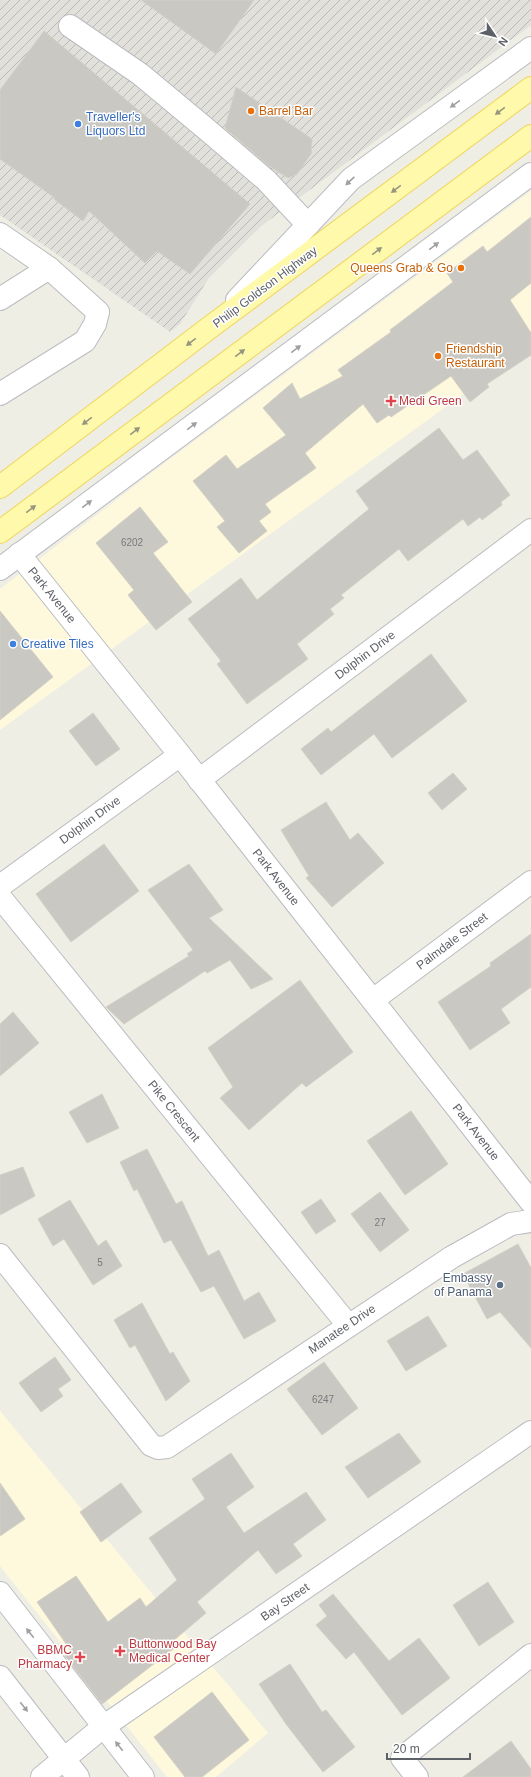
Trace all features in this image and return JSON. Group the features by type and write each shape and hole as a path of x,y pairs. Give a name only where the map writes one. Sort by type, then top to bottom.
{"main road":[{"name":"Philip Goldson Highway","path":"0,487 213,325 531,88"},
{"path":"0,532 531,136"}],"street":[{"path":"70,26 140,74 205,128 266,180 308,225"},
{"path":"213,325 351,179 531,48"},
{"path":"0,569 531,174"},
{"path":"0,234 48,268 98,312 95,324 85,341 0,394"},
{"path":"0,299 48,268"},
{"name":"Dolphin Drive","path":"199,780 531,530"},
{"name":"Park Avenue","path":"19,554 180,755 531,1202"},
{"name":"Dolphin Drive","path":"0,886 180,755"},
{"name":"Palmdale Street","path":"373,1000 531,882"},
{"name":"Pike Crescent","path":"0,897 348,1325"},
{"name":"Manatee Drive","path":"0,1256 151,1445 158,1448 167,1447 452,1256 512,1224 531,1221"},
{"name":"Bay Street","path":"42,1777 104,1727 531,1432"},
{"path":"0,1593 143,1777"},
{"path":"417,1777 402,1758 531,1655"},
{"path":"0,1677 78,1777"}],"shaded area":[{"path":"0,0 531,0 531,25 260,227 209,278 180,324 170,332 0,215"},
{"path":"531,191 531,345 0,730 0,589 154,471"},
{"path":"0,1411 268,1733 216,1777 167,1777 0,1566"}],"building":[{"path":"141,0 254,0 216,54"},
{"name":"Traveller's Liquors Ltd","path":"44,31 250,204 190,274 157,251 145,263 89,211 83,221 54,199 55,198 0,159 0,90"},
{"name":"Barrel Bar","path":"236,87 312,139 311,154 297,174 288,178 269,166 225,128"},
{"path":"531,217 531,283 510,300 531,333 531,355 487,384 489,387 470,402 451,376 391,417 389,415 377,423 363,404 305,453 316,468 265,504 271,512 259,521 267,531 239,553 217,527 225,521 193,481 226,455 237,469 286,435 263,408 292,383 300,399 343,376 338,370 391,332 390,330 453,282 447,273 483,246 487,252"},
{"path":"439,428 463,460 477,450 510,495 501,502 502,505 482,520 480,517 468,526 463,519 408,561 399,549 341,595 344,598 330,609 334,614 297,644 308,659 247,704 217,664 221,661 188,619 241,578 257,600 369,509 356,491"},
{"path":"140,507 168,542 153,553 192,602 156,630 128,595 134,590 96,543"},
{"name":"Creative Tiles","path":"0,611 53,677 0,720"},
{"path":"431,654 467,701 392,758 374,734 321,775 301,749 328,728 331,732"},
{"path":"93,713 120,749 96,766 69,731"},
{"path":"453,773 467,789 442,810 428,793"},
{"path":"326,802 350,840 358,833 384,863 332,907 306,878 309,876 281,830"},
{"path":"104,844 139,891 71,942 36,894"},
{"path":"189,864 223,910 209,918 273,979 251,989 230,960 207,973 205,971 124,1024 106,1007 189,956 187,954 193,950 148,890"},
{"path":"531,934 531,987 501,1009 510,1023 470,1050 438,1002 491,966 490,963"},
{"path":"300,980 353,1052 306,1087 302,1083 249,1130 220,1098 233,1087 208,1048"},
{"path":"13,1012 39,1043 0,1076 0,1024"},
{"path":"102,1094 119,1128 87,1143 69,1112"},
{"path":"411,1111 448,1164 405,1195 367,1141"},
{"path":"147,1149 176,1204 182,1201 208,1256 219,1250 244,1301 259,1292 276,1321 244,1339 214,1286 201,1292 171,1240 164,1243 137,1189 134,1191 120,1162"},
{"path":"23,1167 35,1196 0,1215 0,1175"},
{"path":"380,1192 409,1230 380,1252 351,1214"},
{"path":"321,1199 336,1221 316,1234 301,1212"},
{"path":"70,1200 98,1246 106,1240 122,1266 93,1285 64,1239 53,1246 38,1219"},
{"name":"Embassy of Panama","path":"518,1244 531,1268 531,1348 500,1312 487,1319 463,1274"},
{"path":"142,1303 170,1354 173,1352 190,1381 166,1401 135,1345 130,1348 114,1320"},
{"path":"428,1316 447,1346 406,1371 387,1341"},
{"path":"55,1357 71,1380 58,1389 63,1396 41,1412 19,1383"},
{"path":"324,1362 358,1408 322,1435 287,1389"},
{"path":"399,1433 421,1462 368,1498 345,1467"},
{"path":"231,1453 254,1487 226,1507 244,1533 306,1492 326,1520 293,1544 302,1556 276,1574 258,1550 197,1602 206,1613 173,1641 177,1646 102,1704 65,1656 71,1651 37,1602 76,1576 108,1622 140,1598 146,1607 177,1580 149,1538 205,1499 192,1479"},
{"path":"0,1483 25,1519 0,1536"},
{"path":"121,1483 142,1512 101,1542 80,1512"},
{"path":"488,1582 514,1622 479,1646 453,1605"},
{"path":"333,1594 389,1661 419,1638 450,1678 402,1715 354,1652 346,1659 316,1625 327,1616 319,1605"},
{"path":"290,1664 322,1712 326,1710 355,1747 323,1772 286,1724 259,1684"},
{"name":"Buttonwood Bay Medical Center","path":"212,1692 249,1740 202,1777 185,1777 154,1737"},
{"path":"511,1741 531,1769 531,1777 463,1777"}],"place":[{"name":"Barrel Bar","path":"251,111"},
{"name":"Traveller's Liquors Ltd","path":"78,124"},
{"name":"Queens Grab & Go","path":"461,268"},
{"name":"Friendship Restaurant","path":"438,356"},
{"name":"Medi Green","path":"391,401"},
{"name":"Creative Tiles","path":"13,644"},
{"name":"Embassy of Panama","path":"500,1285"},
{"name":"Buttonwood Bay Medical Center","path":"120,1651"},
{"name":"BBMC Pharmacy","path":"80,1657"}]}
